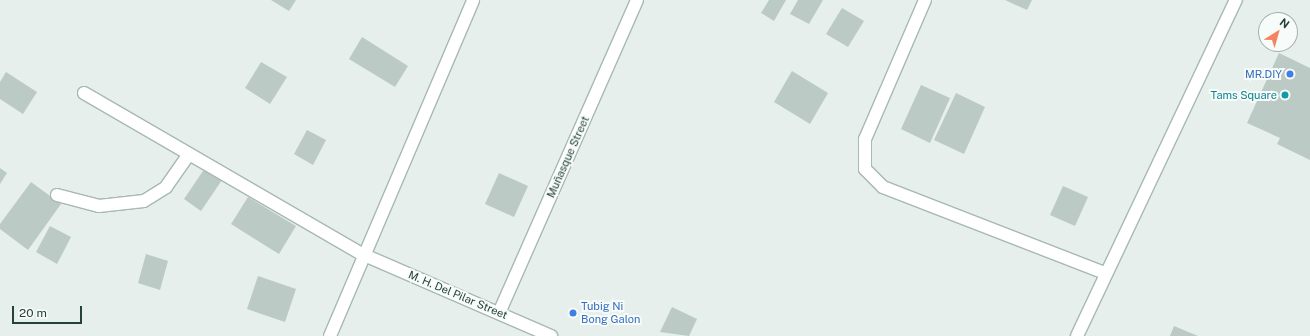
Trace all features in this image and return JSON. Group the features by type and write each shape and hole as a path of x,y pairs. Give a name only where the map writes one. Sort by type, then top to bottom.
{"street":[{"path":"330,336 473,0"},
{"name":"Muñasque Street","path":"499,313 637,0"},
{"path":"925,0 865,140 865,169 883,187 1105,273"},
{"path":"1077,336 1105,273 1236,0"},
{"name":"M. H. Del Pilar Street","path":"84,93 364,255 551,336"},
{"path":"57,195 99,206 144,201 166,187 188,154"}],"building":[{"path":"271,0 296,0 289,11"},
{"path":"769,0 786,0 774,21 761,13"},
{"path":"798,0 823,0 809,24 790,14"},
{"path":"1005,0 1032,0 1027,10"},
{"path":"842,8 864,21 848,47 826,34"},
{"path":"362,37 408,66 395,87 349,59"},
{"name":"Tams Square","path":"1279,53 1310,68 1310,160 1277,144 1280,138 1247,123"},
{"path":"261,62 287,77 270,104 245,88"},
{"path":"792,71 828,93 810,124 774,102"},
{"path":"6,72 37,92 23,114 0,99 0,82"},
{"path":"921,85 950,98 930,143 901,129"},
{"path":"956,93 985,107 964,154 934,140"},
{"path":"307,130 326,140 313,165 294,154"},
{"path":"0,168 7,173 0,184"},
{"path":"205,168 222,180 201,211 184,199"},
{"path":"499,173 528,186 514,217 485,204"},
{"path":"31,182 61,204 28,250 0,229 0,224"},
{"path":"1063,186 1088,197 1075,226 1050,215"},
{"path":"248,197 296,226 279,254 231,224"},
{"path":"50,226 71,237 57,264 36,252"},
{"path":"146,254 168,261 160,290 138,283"},
{"path":"258,276 296,289 285,322 247,309"},
{"path":"672,307 697,319 689,336 660,332"},
{"path":"1174,326 1198,336 1170,336"}],"place":[{"name":"MR.DIY","path":"1290,74"},
{"name":"Tams Square","path":"1285,95"},
{"name":"Tubig Ni Bong Galon","path":"573,313"}]}
